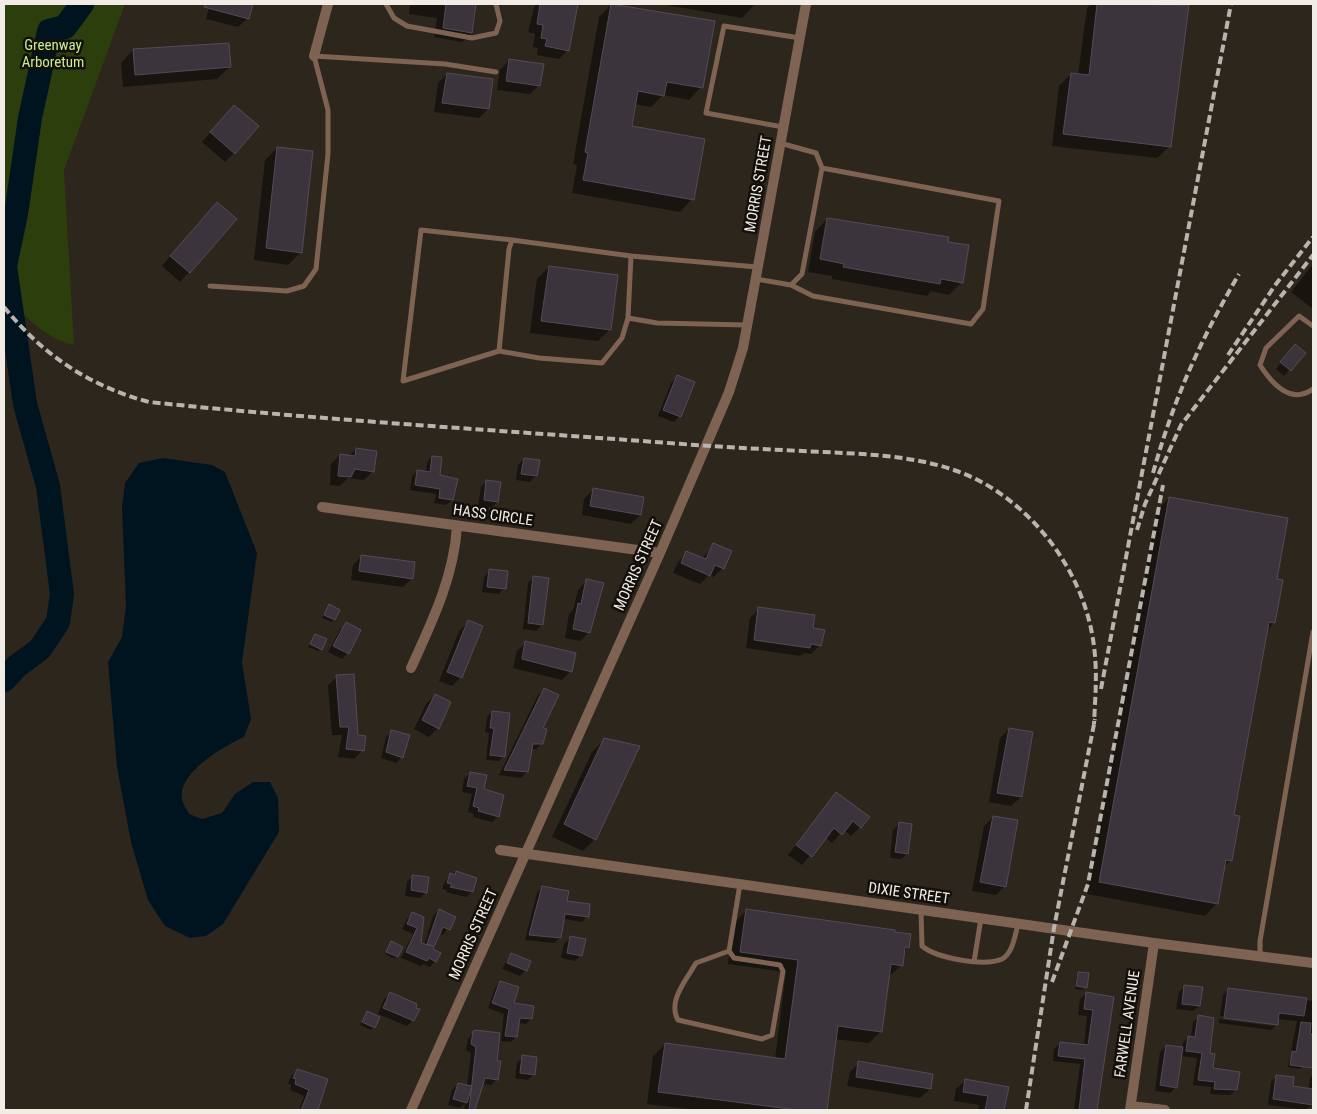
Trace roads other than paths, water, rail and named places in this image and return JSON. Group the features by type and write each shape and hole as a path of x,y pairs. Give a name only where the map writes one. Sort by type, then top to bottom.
{"street":[{"path":"314,56 328,4"},
{"name":"MORRIS STREET","path":"411,1110 660,554 729,392 743,348 806,4"},
{"name":"HASS CIRCLE","path":"322,507 660,554"},
{"path":"412,668 446,587 457,526"},
{"name":"DIXIE STREET","path":"500,850 1154,943 1313,963"},
{"name":"FARWELL AVENUE","path":"1131,1108 1154,943"},
{"path":"1131,1108 1165,1110"}],"lane":[{"path":"386,4 394,18 407,26 472,38 496,33 500,20 496,4"},
{"path":"783,127 706,113 724,26 800,38"},
{"path":"210,286 287,291 304,286 316,269 328,154 328,110 314,56 445,64 496,72"},
{"path":"780,143 816,153 822,168 802,274 791,285"},
{"path":"755,279 791,285 813,296 971,324 983,309 999,201 822,168"},
{"path":"631,256 628,318 622,338 602,363 539,358 499,351 403,381 421,230 631,256 758,267"},
{"path":"499,351 509,249 512,240"},
{"path":"1313,326 1299,316 1266,348 1260,365 1271,382 1288,394 1305,395 1313,389"},
{"path":"628,318 657,323 747,325"},
{"path":"1260,956 1260,941 1313,632"},
{"path":"729,951 696,963 674,1003 674,1014 678,1020 762,1039 772,1035 783,971 780,965 734,958 729,951 740,884"},
{"path":"921,910 922,946 928,952 974,962 1002,959 1010,952 1018,923"},
{"path":"974,962 981,918"}],"water":[{"path":"163,458 212,465 225,472 257,553 242,662 251,719 244,737 214,754 194,770 182,789 182,799 189,814 202,819 222,813 235,794 253,782 270,782 278,798 279,832 223,924 206,936 190,938 165,926 148,900 131,842 117,767 108,662 122,637 126,606 122,507 125,483 139,463"}],"waterway":[{"path":"4,680 17,666 40,649 58,622 62,594 48,486 25,404 5,266 16,214 30,118 49,31 65,27 82,4"}],"railway":[{"path":"1101,689 1231,4"},
{"path":"1228,355 1276,284 1313,237"},
{"path":"1137,530 1145,504 1181,425 1313,255"},
{"path":"1153,473 1189,370 1239,274"},
{"path":"4,307 51,354 87,378 149,402 286,415 711,446 869,455 914,460 958,471 998,492 1017,507 1035,524 1065,563 1076,585 1092,632 1096,673 1094,724"},
{"path":"1052,982 1088,884 1163,485"},
{"path":"1026,1110 1054,928 1095,719"}],"park label":[{"name":"Greenway Arboretum","path":"53,54"}]}
